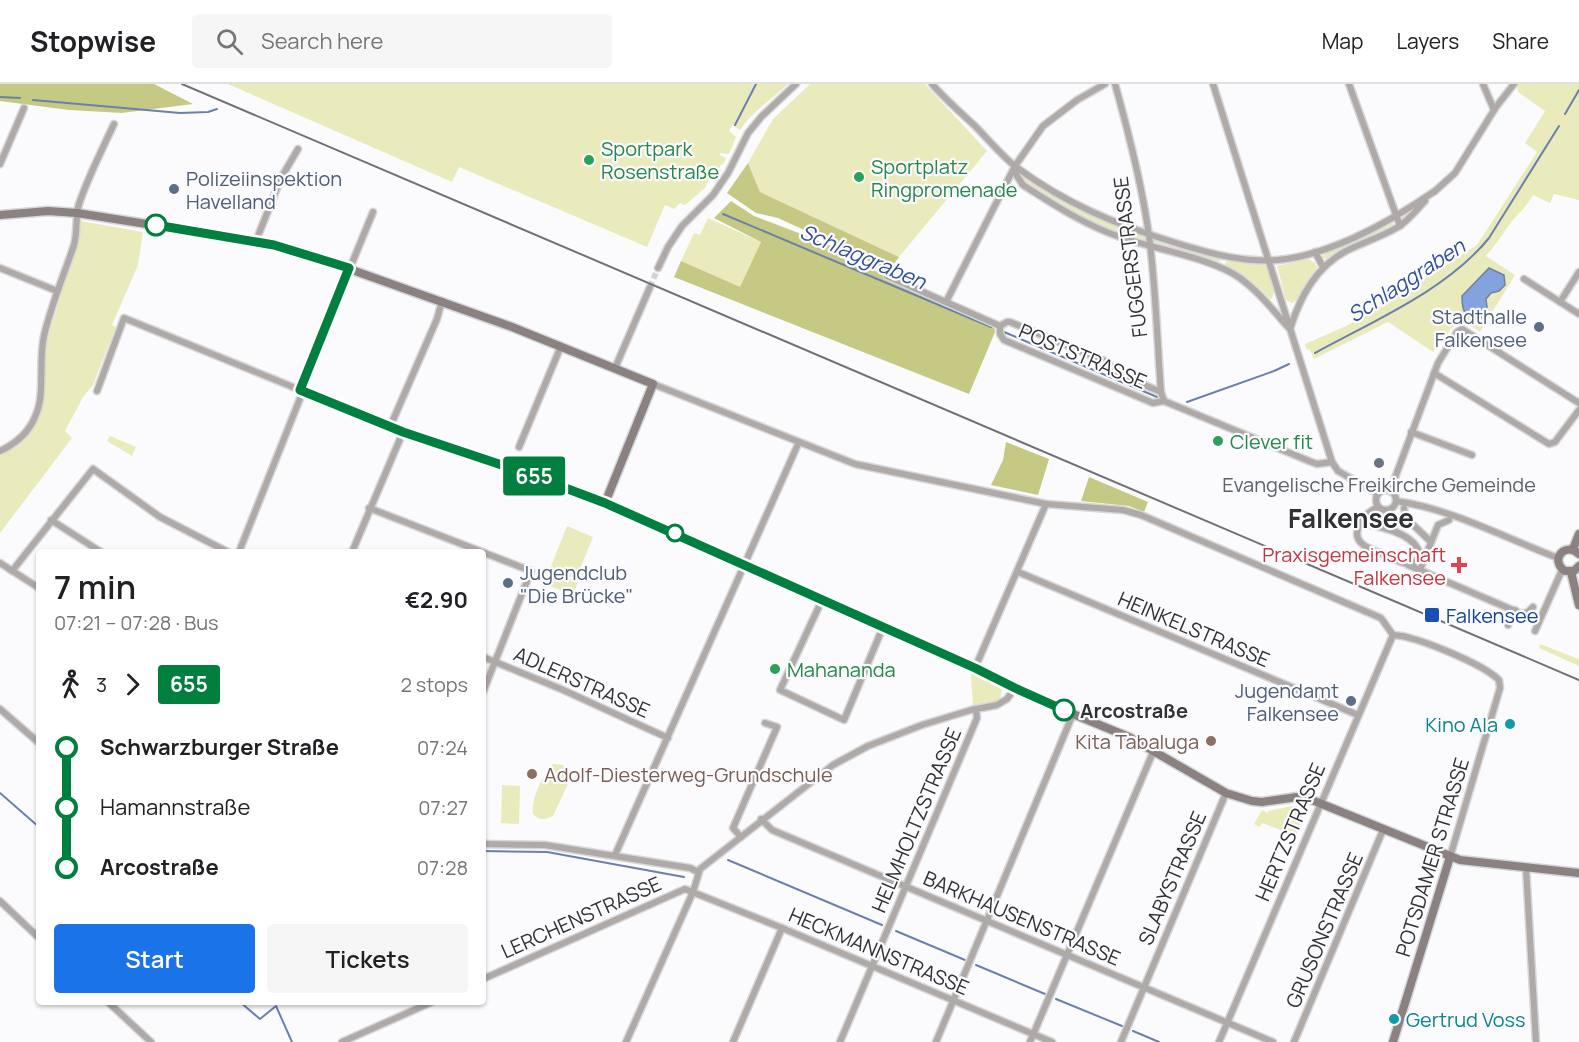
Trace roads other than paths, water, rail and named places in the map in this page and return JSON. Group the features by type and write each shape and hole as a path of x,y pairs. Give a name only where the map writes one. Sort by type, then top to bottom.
{"street":[{"path":"658,268 682,226 713,195 728,174 748,132 796,84"},
{"path":"947,300 1015,166 1043,126 1077,100 1106,84"},
{"name":"FUGGERSTRASSE","path":"1115,84 1134,158 1149,235 1161,392"},
{"path":"1213,84 1332,462 1338,471 1378,494"},
{"path":"1349,84 1400,226"},
{"path":"1483,84 1494,110"},
{"path":"1290,330 1297,309 1313,280 1326,263 1400,226 1455,174 1494,110 1514,84"},
{"path":"936,86 1015,166 1085,209 1128,228 1222,255 1269,260 1305,256 1367,231 1435,191"},
{"path":"0,164 24,108"},
{"path":"0,451 13,445 35,420 41,397 41,350 57,291 75,242 77,213 114,124"},
{"path":"256,241 281,178 298,149"},
{"path":"1015,166 1017,176 1023,185 1052,204 1116,236 1221,268 1239,278 1263,298 1290,330"},
{"path":"0,215 48,211 77,213 256,241 296,250 561,346 855,464 1046,504 1123,510 1141,515 1381,618 1393,635"},
{"path":"240,549 373,212"},
{"path":"1315,252 1323,267"},
{"path":"1221,268 1222,255"},
{"path":"0,270 57,291"},
{"path":"1560,302 1579,272"},
{"name":"POSTSTRASSE","path":"887,276 947,300 1000,326"},
{"path":"1524,279 1579,314"},
{"path":"615,368 650,287"},
{"path":"390,427 433,329 442,301"},
{"path":"97,391 124,318 390,427 523,472 605,503 1073,714 1129,737 1226,793 1252,801 1262,802 1297,797 1321,803 1460,860 1579,873"},
{"name":"POSTSTRASSE","path":"1164,401 1161,392 1121,375 1104,361 1010,322 1002,323 1000,326 999,334 1004,340 1153,403 1164,401 1317,464 1332,462"},
{"path":"1390,491 1438,363 1461,328 1466,329 1579,403"},
{"path":"519,447 561,346"},
{"path":"1434,373 1549,444 1555,442 1579,410"},
{"path":"605,503 653,384"},
{"path":"353,549 403,432"},
{"path":"1411,432 1472,455"},
{"path":"615,855 799,442"},
{"path":"12,571 93,469 160,517 222,549"},
{"path":"1378,507 1376,500 1378,494 1383,490 1395,495 1396,501 1392,508 1385,510 1378,507 1366,513 1356,535 1358,541 1364,546 1420,570 1434,580 1514,612 1525,614 1533,607"},
{"path":"1396,501 1451,516 1558,558"},
{"path":"975,668 1046,504"},
{"path":"369,508 474,549"},
{"path":"1404,508 1406,518 1431,542"},
{"path":"1385,510 1396,531 1419,550 1420,556 1415,562 1407,564"},
{"path":"51,520 96,549"},
{"path":"1420,570 1438,525 1449,520"},
{"path":"1360,523 1396,531"},
{"path":"1571,569 1559,566 1558,558 1565,549 1576,552 1579,534"},
{"path":"486,554 531,571 486,684"},
{"path":"0,563 36,586"},
{"path":"1571,569 1579,605"},
{"path":"1535,631 1571,569"},
{"name":"HEINKELSTRASSE","path":"1018,572 1358,715"},
{"path":"822,600 780,690 844,720 884,627"},
{"path":"1514,612 1521,618"},
{"path":"1508,625 1514,612"},
{"name":"POTSDAMER STRASSE","path":"1393,635 1402,635 1448,652 1493,674 1499,680 1500,688 1393,1042"},
{"name":"HERTZSTRASSE","path":"1219,1042 1393,635"},
{"name":"ADLERSTRASSE","path":"486,658 668,738"},
{"path":"627,1042 693,892 698,872 761,819 832,765 849,755 922,725 1002,702 1015,688"},
{"path":"0,709 36,740"},
{"name":"HELMHOLTZSTRASSE","path":"840,1042 977,718 976,710"},
{"path":"936,1042 1073,714"},
{"path":"741,837 733,828 777,727 765,723"},
{"path":"1030,1042 1154,750"},
{"name":"SLABYSTRASSE","path":"1121,1042 1226,793"},
{"name":"BARKHAUSENSTRASSE","path":"761,819 772,830 1273,1042"},
{"name":"GRUSONSTRASSE","path":"1294,1042 1383,830"},
{"path":"486,844 544,844 690,868 698,872"},
{"path":"1526,868 1536,1042"},
{"name":"LERCHENSTRASSE","path":"486,978 685,890 693,892"},
{"name":"HECKMANNSTRASSE","path":"693,892 1052,1042"},
{"path":"0,901 36,935"},
{"path":"733,1042 782,928"},
{"path":"111,1005 151,1042"},
{"path":"342,1042 425,1005"}],"water":[{"path":"1489,268 1504,275 1505,285 1499,291 1491,293 1486,299 1487,307 1479,321 1465,312 1462,296"}],"waterway":[{"name":"Schlaggraben","path":"735,125 756,84"},
{"name":"Schlaggraben","path":"1565,114 1579,90"},
{"name":"Schlaggraben","path":"0,97 20,98"},
{"name":"Schlaggraben","path":"33,100 180,113 208,112 217,109"},
{"name":"Schlaggraben","path":"1315,353 1431,289 1472,257 1489,238 1559,126"},
{"name":"Schlaggraben","path":"723,214 991,327"},
{"name":"Schlaggraben","path":"1004,332 1157,397"},
{"name":"Schlaggraben","path":"1187,402 1289,364"},
{"path":"0,793 36,824"},
{"path":"486,851 547,852 684,877"},
{"path":"728,860 882,925"},
{"path":"896,931 965,960"},
{"path":"976,965 1045,994"},
{"path":"1056,999 1122,1026"},
{"path":"244,1005 260,1019 276,1006 292,1042"},
{"path":"1133,1031 1159,1042"}],"tunnel":[{"path":"650,287 658,268"}],"railway":[{"path":"182,84 1579,680"}],"place":[{"name":"Sportpark Rosenstraße","path":"589,160"},
{"name":"Sportplatz Ringpromenade","path":"859,177"},
{"name":"Polizeiinspektion Havelland","path":"174,189"},
{"name":"Stadthalle Falkensee","path":"1539,327"},
{"name":"Clever fit","path":"1218,441"},
{"name":"Evangelische Freikirche Gemeinde","path":"1379,463"},
{"name":"Praxisgemeinschaft Falkensee","path":"1459,565"},
{"name":"Jugendclub \"Die Brücke\"","path":"508,583"},
{"name":"Falkensee","path":"1432,615"},
{"name":"Mahananda","path":"775,669"},
{"name":"Jugendamt Falkensee","path":"1351,701"},
{"name":"Arcostraße","path":"1064,710"},
{"name":"Kino Ala","path":"1510,724"},
{"name":"Kita Tabaluga","path":"1211,741"},
{"name":"Adolf-Diesterweg-Grundschule","path":"532,774"},
{"name":"Gertrud Voss","path":"1394,1019"}],"district":[{"name":"Falkensee","path":"1351,518"}]}
